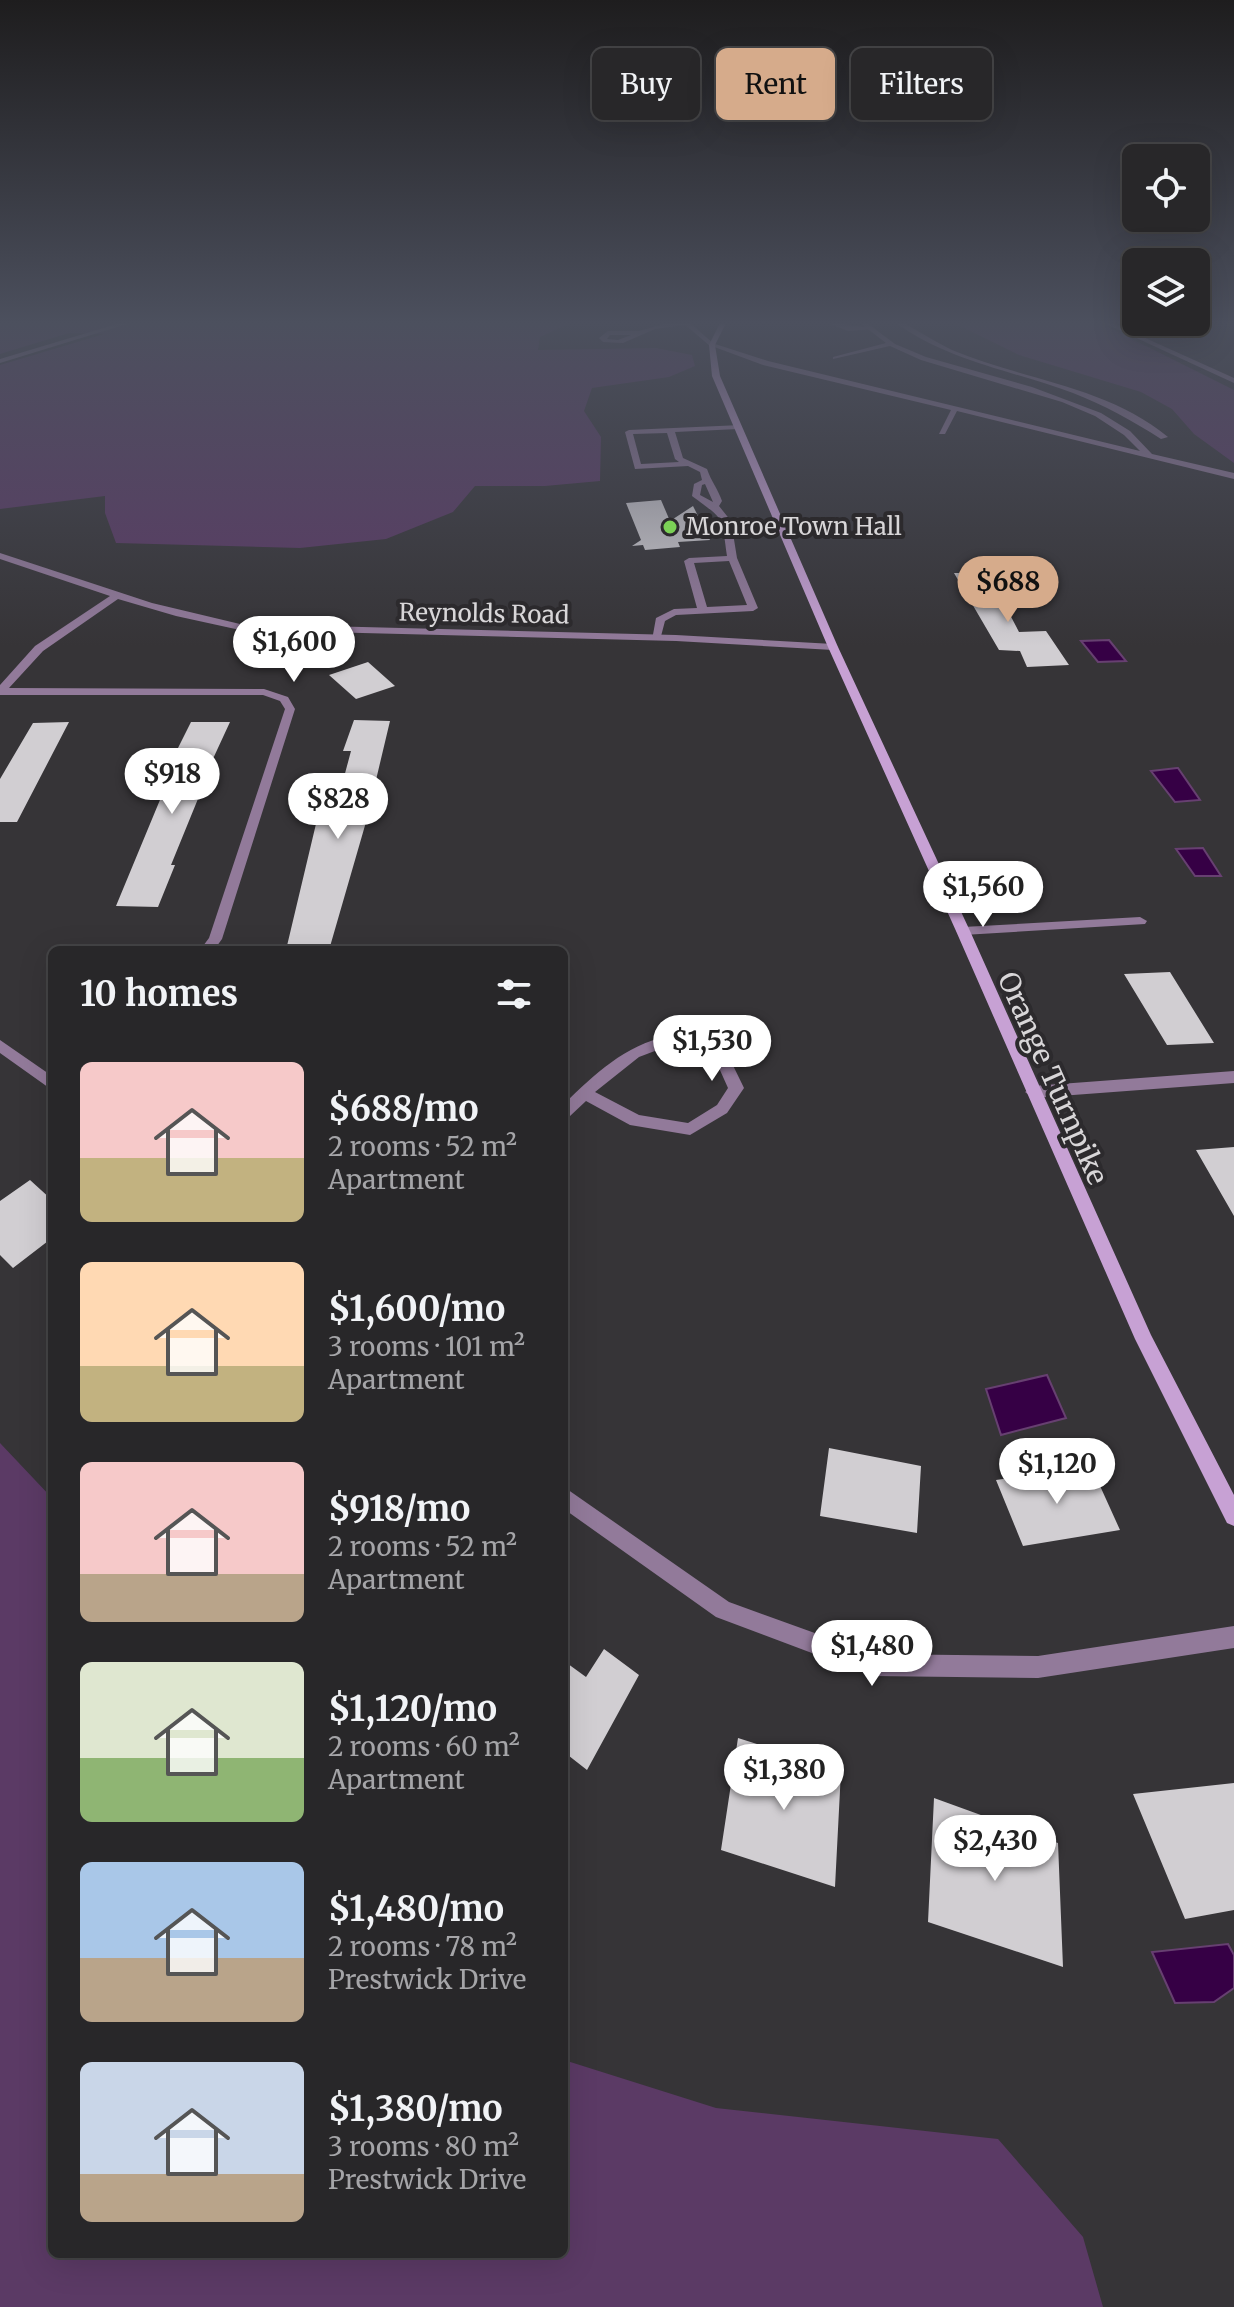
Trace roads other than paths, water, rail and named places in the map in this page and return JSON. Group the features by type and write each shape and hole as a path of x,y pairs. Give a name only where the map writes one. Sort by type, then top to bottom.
{"main road":[{"name":"Orange Turnpike","path":"740,431 833,647 1144,1339 1234,1516"}],"street":[{"path":"656,431 629,432 638,467 646,474 670,476 687,464"},
{"path":"670,431 679,459 704,471 706,481 712,485 718,501 715,506"},
{"path":"1043,431 1234,476"},
{"path":"1117,431 1141,445 1151,457"},
{"path":"1152,431 1164,437"},
{"path":"638,467 687,464"},
{"path":"656,638 660,620 674,612 753,608 732,558 727,521 715,506 696,496 698,484 706,481"},
{"name":"Reynolds Road","path":"0,556 197,620 240,627 656,638 833,647"},
{"path":"703,610 689,561 732,558"},
{"path":"0,691 19,664 57,633 118,595"},
{"path":"0,691 264,692 284,699 290,709 215,939 210,946"},
{"path":"963,931 1140,921"},
{"path":"568,1109 585,1094 642,1047 685,1041 721,1055 736,1088 722,1109 690,1129 636,1121 585,1094"},
{"path":"0,1045 48,1081"},
{"path":"1033,1092 1234,1077"},
{"path":"568,1500 723,1610 873,1665 1038,1667 1234,1637"}],"place":[{"name":"Monroe Town Hall","path":"670,527"}]}
